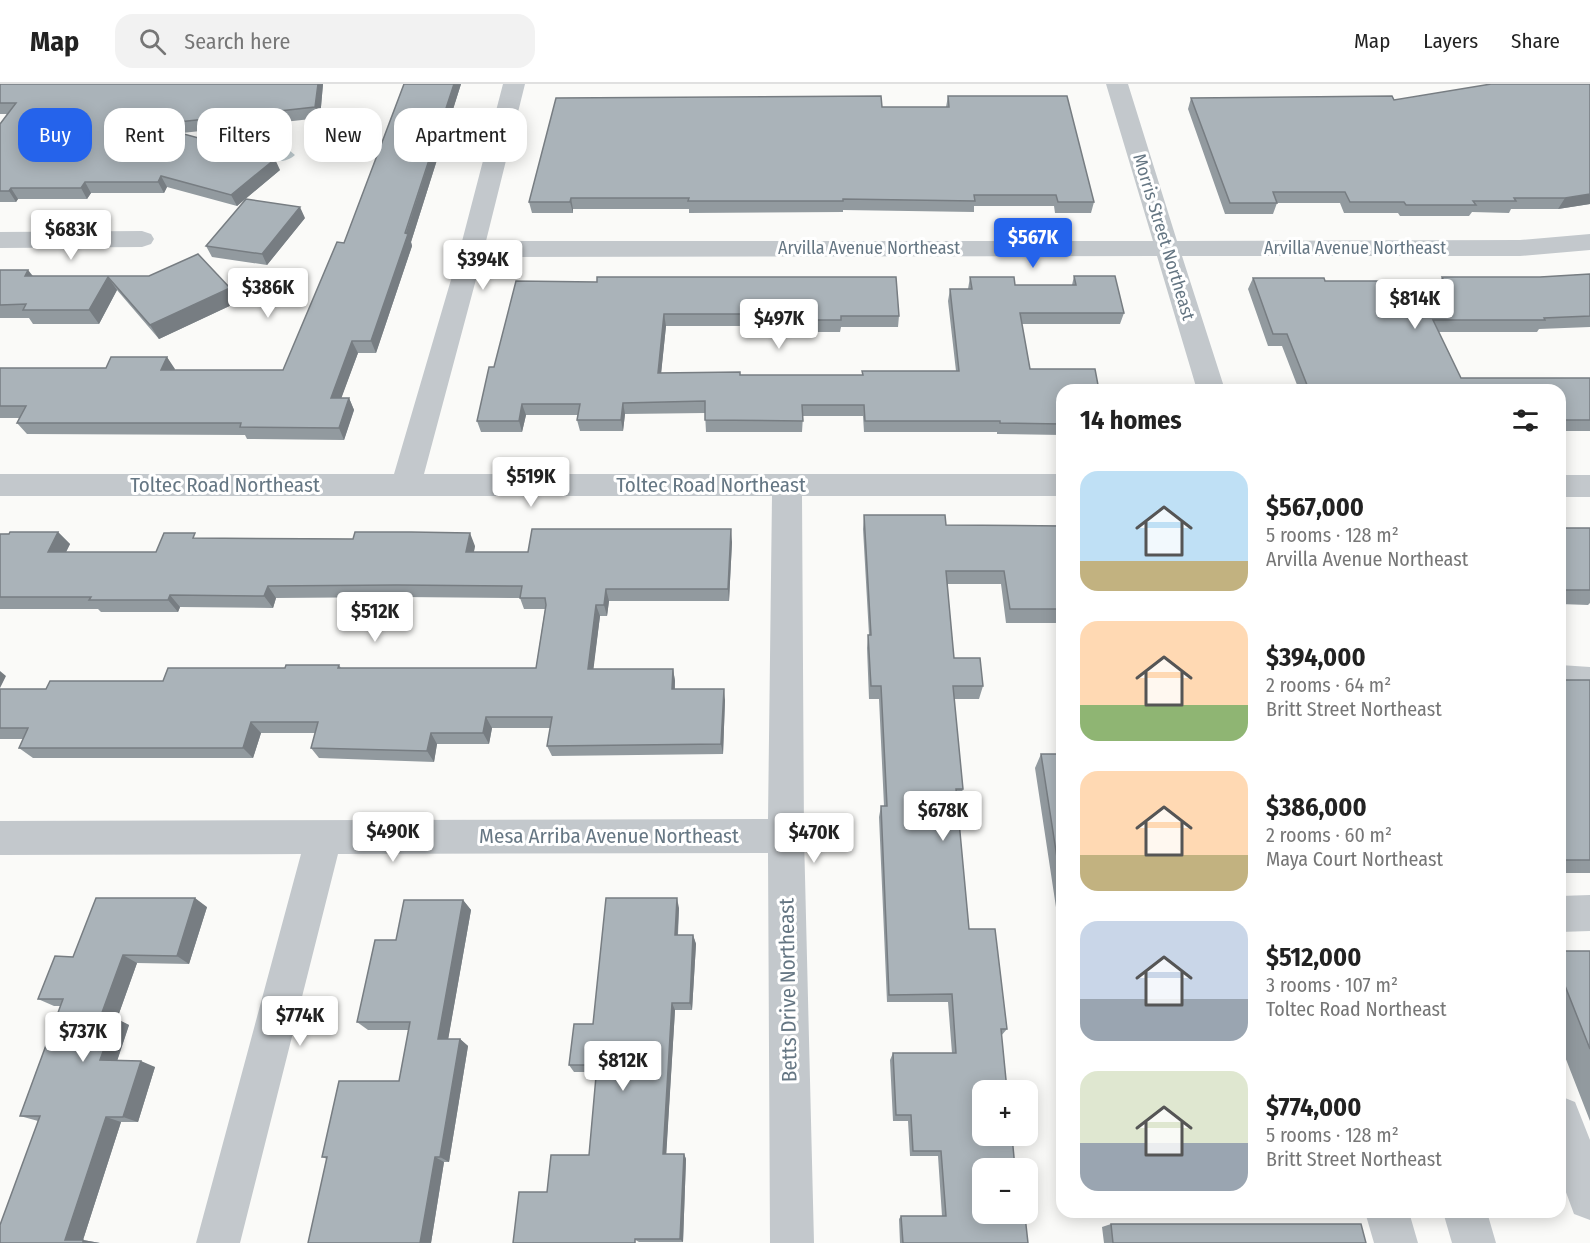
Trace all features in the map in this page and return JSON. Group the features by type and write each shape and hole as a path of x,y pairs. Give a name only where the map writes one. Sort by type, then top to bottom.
{"street":[{"path":"406,485 472,249 514,84"},
{"name":"Morris Street Northeast","path":"1118,84 1209,384"},
{"path":"0,240 142,239"},
{"name":"Arvilla Avenue Northeast","path":"472,249 1520,248 1590,242"},
{"name":"Betts Drive Northeast","path":"787,484 786,836 792,1243"},
{"name":"Toltec Road Northeast","path":"0,485 1056,485"},
{"path":"1566,486 1590,486"},
{"path":"1566,679 1590,681"},
{"path":"218,1243 324,836"},
{"name":"Mesa Arriba Avenue Northeast","path":"0,838 786,836"},
{"path":"1566,914 1590,914"},
{"path":"1566,1133 1590,1198"},
{"path":"1390,1218 1396,1243"},
{"path":"1467,1218 1474,1243"}],"building":[{"path":"0,84 318,84 315,107 292,110 197,108 197,120 185,121 185,108 104,108 104,162 185,162 185,134 197,138 197,162 271,162 231,195 161,176 158,182 85,182 81,188 11,188 9,191 0,191 0,124 16,103 0,103"},
{"path":"404,84 454,84 446,108 395,108"},
{"path":"1491,84 1590,84 1590,194 1565,198 1514,198 1516,201 1473,201 1476,205 1406,205 1404,202 1350,202 1345,192 1273,192 1277,203 1230,203 1191,98 1392,96 1394,100"},
{"path":"881,96 882,107 949,107 948,96 1067,96 1094,202 1058,202 1056,195 974,195 975,201 843,199 843,201 688,201 689,198 571,198 570,202 529,202 556,98"},
{"path":"394,110 394,162 428,162 405,233 408,234 371,341 352,341 331,398 349,398 339,428 240,427 241,423 17,423 26,406 0,406 0,368 106,368 111,357 167,357 161,370 283,370 337,242 344,243 375,162 382,162 382,142"},
{"path":"246,199 300,207 262,254 206,246"},
{"path":"198,254 230,288 150,325 108,277 89,310 23,310 26,304 0,305 0,270 28,270 25,276 149,276"},
{"path":"1590,274 1590,316 1544,318 1545,320 1433,320 1461,378 1590,378 1590,420 1566,420 1566,384 1307,384 1287,334 1273,334 1253,278 1324,278 1325,281 1444,281 1442,277 1540,277"},
{"path":"1074,276 1115,276 1124,313 1020,313 1030,369 1095,369 1098,384 1056,384 1056,424 1000,423 1000,421 865,421 864,405 802,405 803,421 705,420 705,401 623,403 621,420 577,420 580,404 522,404 519,421 477,421 489,367 494,367 516,281 597,282 597,277 896,277 899,316 841,316 841,320 759,320 760,314 664,314 658,373 740,372 740,375 863,375 862,371 959,371 950,289 972,289 970,277 1014,277 1015,285 1076,285"},
{"path":"864,515 945,515 946,525 1056,526 1056,609 1010,609 1004,571 946,571 954,658 980,658 983,686 953,686 963,789 956,789 969,929 995,929 1007,1029 1001,1029 1006,1080 972,1080 972,1146 1013,1146 1014,1158 972,1158 972,1224 1026,1224 1028,1243 903,1243 901,1216 946,1216 941,1151 913,1151 911,1115 896,1115 893,1053 956,1053 952,994 889,995 881,806 887,806 881,686 871,686 868,635 871,635"},
{"path":"1566,528 1590,528 1590,590 1566,590"},
{"path":"532,529 731,529 728,589 606,589 604,605 596,605 588,669 673,669 672,689 724,689 721,744 547,746 552,717 486,717 483,733 431,733 427,751 311,748 318,722 251,722 243,748 19,748 28,728 0,728 0,689 46,689 50,681 163,681 168,668 285,668 286,665 339,665 338,668 536,668 546,605 545,598 520,598 522,586 268,586 264,596 170,595 168,600 0,597 0,534 58,532 48,552 156,552 164,533 195,533 193,538 353,539 355,532 470,533 466,552 528,552"},
{"path":"1566,680 1590,680 1590,860 1566,860"},
{"path":"1041,754 1056,754 1056,851"},
{"path":"96,898 195,898 177,956 123,955 100,1018 115,1018 100,1060 141,1061 123,1117 106,1117 65,1240 83,1240 83,1243 0,1243 0,1225 40,1116 20,1116 63,999 38,999 55,956 73,957"},
{"path":"606,898 677,898 675,935 693,935 690,1003 672,1003 663,1154 684,1154 680,1239 635,1239 635,1243 513,1243 519,1192 547,1192 551,1155 589,1155 597,1065 569,1065 574,1024 593,1024"},
{"path":"404,900 463,900 438,1039 460,1039 440,1157 435,1157 420,1243 308,1243 327,1157 322,1157 339,1081 399,1081 410,1022 357,1022 375,940 396,940"},
{"path":"1566,951 1590,951 1590,1049 1566,988"},
{"path":"1111,1224 1361,1224 1366,1243 1113,1243"}]}
